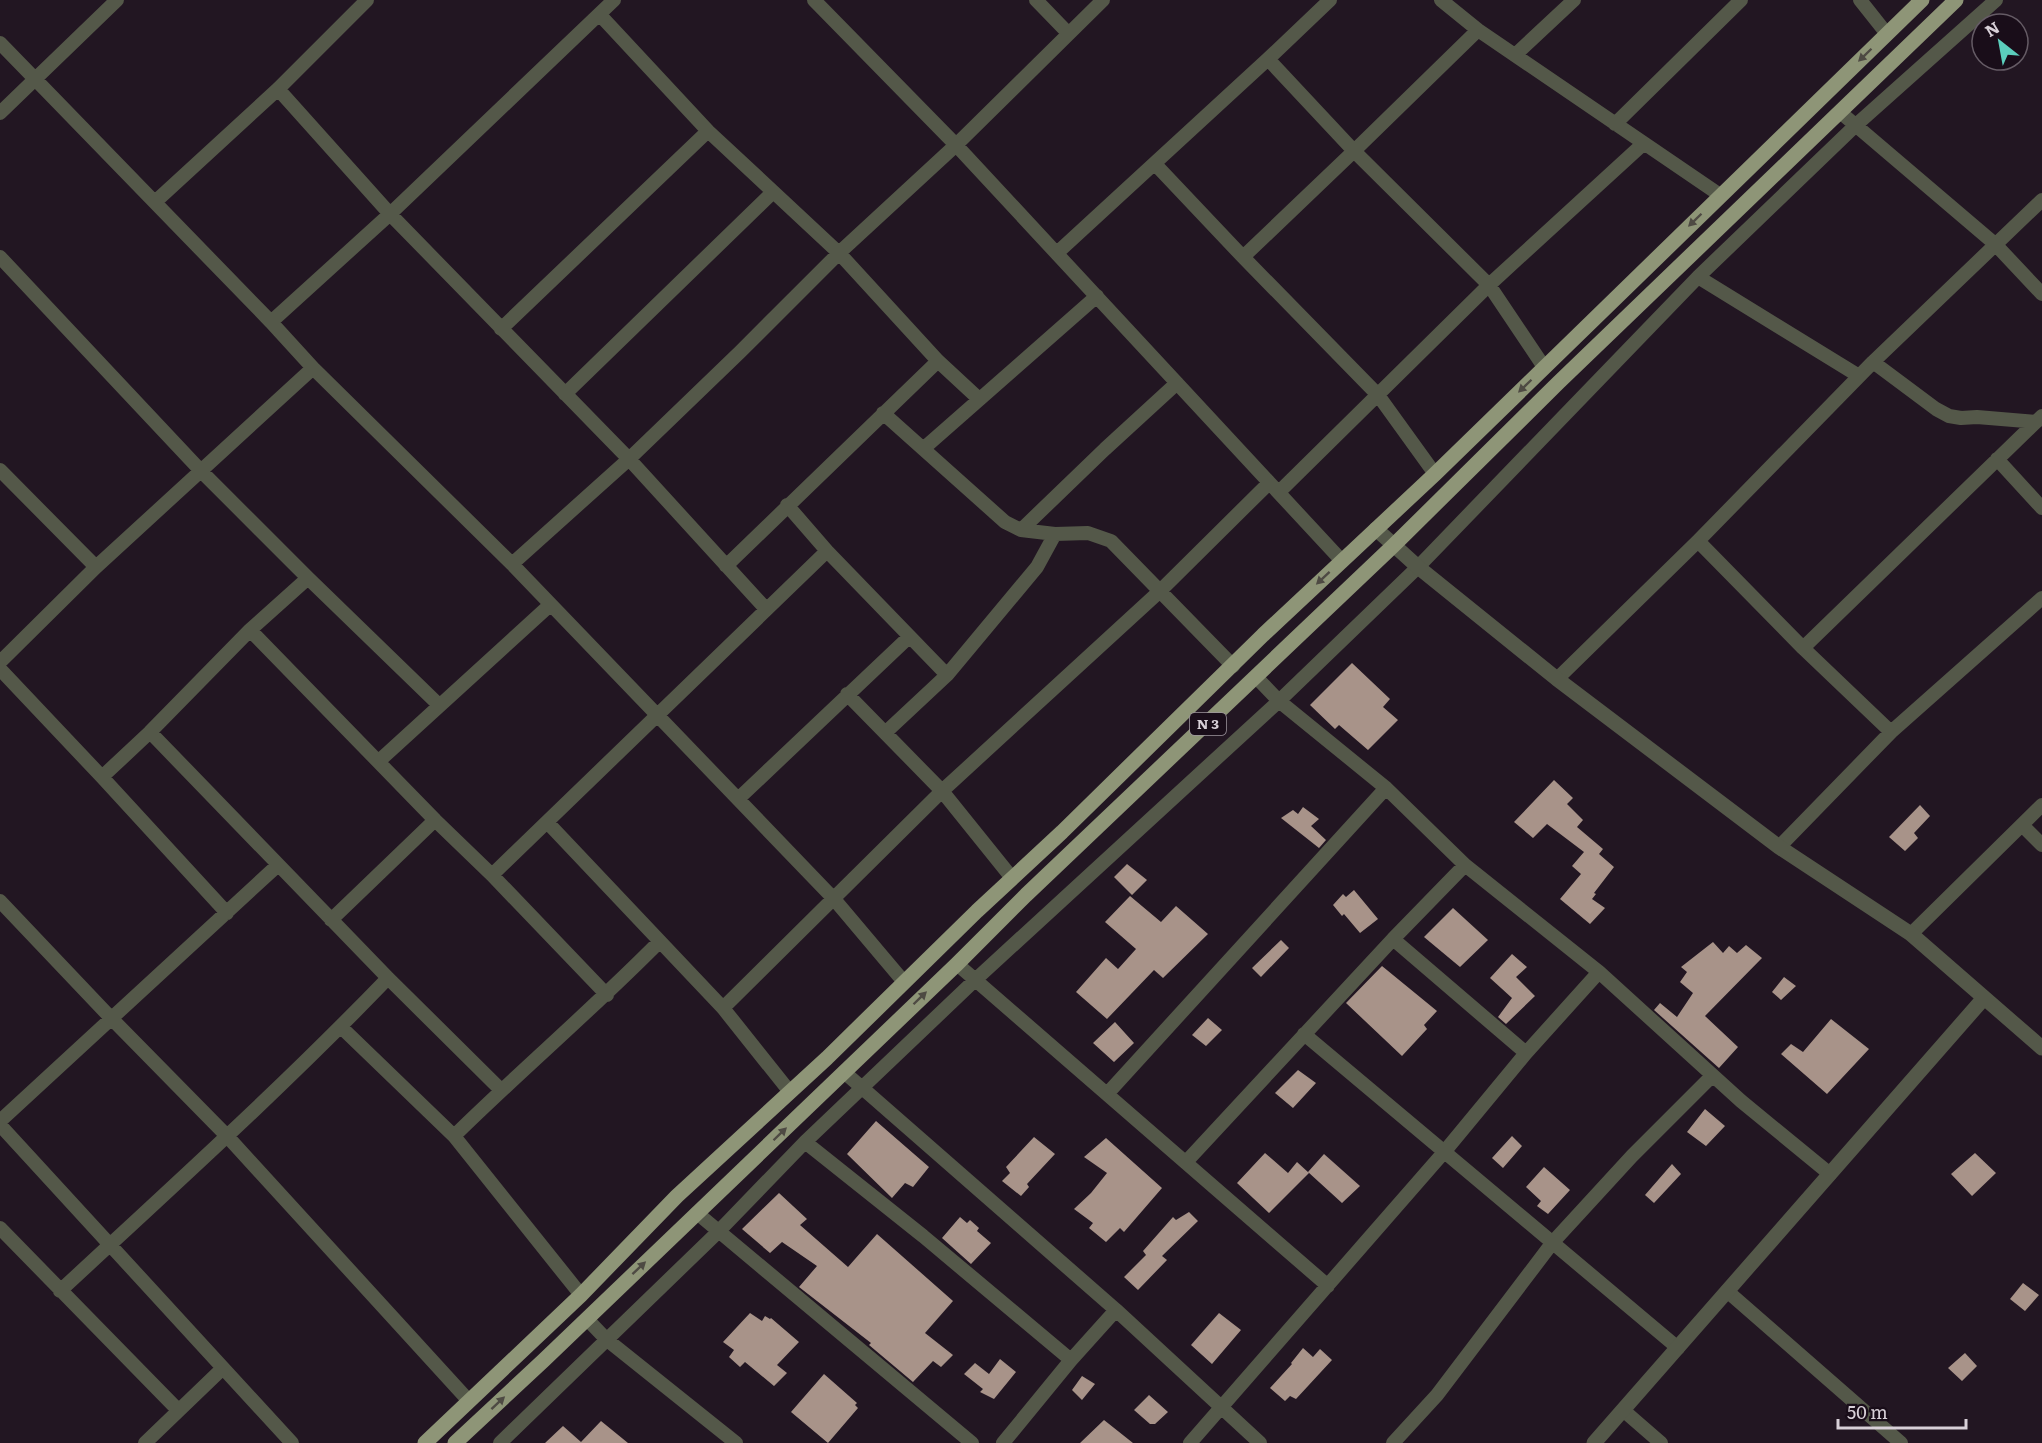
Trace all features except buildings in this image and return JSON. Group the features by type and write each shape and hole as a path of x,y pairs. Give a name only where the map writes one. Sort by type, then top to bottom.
{"main road":[{"name":"N 3","path":"426,1443 581,1295 677,1196 790,1092 1263,635 1435,474 1922,0"},
{"name":"N 3","path":"455,1443 587,1320 1026,895 1393,546 1558,383 1956,0"}],"street":[{"path":"0,113 117,0"},
{"path":"155,202 278,89 367,0"},
{"path":"271,322 390,214 614,0"},
{"path":"814,0 956,145 1342,561"},
{"path":"1036,0 1068,33"},
{"path":"512,564 628,459 839,253 956,145 1103,0"},
{"path":"1057,253 1268,60 1330,0"},
{"path":"1441,0 1478,30 1720,195"},
{"path":"1515,55 1574,0"},
{"path":"1615,124 1741,0"},
{"path":"1860,0 1887,34"},
{"path":"500,1443 718,1232 806,1142 974,981 1279,700 1418,567 1698,277 1856,125 1996,0"},
{"path":"600,15 708,131 839,253 938,361 979,399"},
{"path":"1243,257 1478,30"},
{"path":"0,43 313,368 512,564 834,899 904,982"},
{"path":"1268,60 1354,151 1489,285 1544,368"},
{"path":"278,89 390,214 628,459 766,609"},
{"path":"1840,112 1995,244 2042,294"},
{"path":"501,330 708,131"},
{"path":"723,1008 942,791 1378,395 1489,285 1643,144"},
{"path":"1155,164 1378,395 1435,474"},
{"path":"565,394 773,192"},
{"path":"1557,679 1698,541 1873,362 2042,200"},
{"path":"0,256 201,472 439,705"},
{"path":"1698,277 1859,376"},
{"path":"923,449 1097,296"},
{"path":"726,566 938,361"},
{"path":"1873,362 1936,409 1949,416 2039,419"},
{"path":"0,662 96,567 313,368"},
{"path":"1021,530 1177,383"},
{"path":"883,413 1005,522 1021,530 1055,534 1088,533 1111,541 1233,666"},
{"path":"1803,648 2039,419"},
{"path":"1997,459 2042,508"},
{"path":"0,470 96,567"},
{"path":"787,505 827,551 947,675"},
{"path":"1376,530 1418,567 1557,679 1779,847 1911,934 2042,1048"},
{"path":"886,732 947,675 1037,567 1055,534"},
{"path":"1698,541 1803,648 1891,732"},
{"path":"492,875 827,551"},
{"path":"102,777 150,732 250,630 308,578"},
{"path":"1779,847 1891,732 2042,598"},
{"path":"379,761 550,605"},
{"path":"250,630 607,995"},
{"path":"738,799 909,637"},
{"path":"0,669 227,913"},
{"path":"1256,677 1279,700 1386,788 1465,865 1599,972 1712,1076 1830,1174"},
{"path":"847,694 942,791 1012,879"},
{"path":"150,732 331,920 501,1090"},
{"path":"1107,1094 1386,788"},
{"path":"1911,934 2042,805"},
{"path":"331,920 435,820"},
{"path":"547,822 723,1008 790,1092"},
{"path":"2022,825 2042,845"},
{"path":"272,1443 288,1438 0,1123 278,865"},
{"path":"1186,1162 1392,939 1465,865"},
{"path":"0,901 227,1136 470,1401"},
{"path":"1392,939 1526,1053"},
{"path":"454,1136 501,1090 607,995 659,942"},
{"path":"957,964 1328,1286"},
{"path":"1191,1443 1445,1151 1526,1053 1599,972"},
{"path":"60,1291 341,1028 388,978"},
{"path":"1594,1443 1984,998"},
{"path":"341,1028 454,1136 581,1295"},
{"path":"1304,1034 1678,1347"},
{"path":"844,1072 1116,1310 1260,1443"},
{"path":"1393,1443 1437,1395 1553,1242 1632,1156 1712,1076"},
{"path":"806,1142 1071,1360"},
{"path":"697,1213 972,1443"},
{"path":"0,1230 178,1410"},
{"path":"1727,1291 1901,1443"},
{"path":"1003,1443 1071,1360 1116,1310"},
{"path":"587,1320 606,1339 734,1442"},
{"path":"145,1443 223,1368"},
{"path":"1623,1410 1662,1443"}]}
